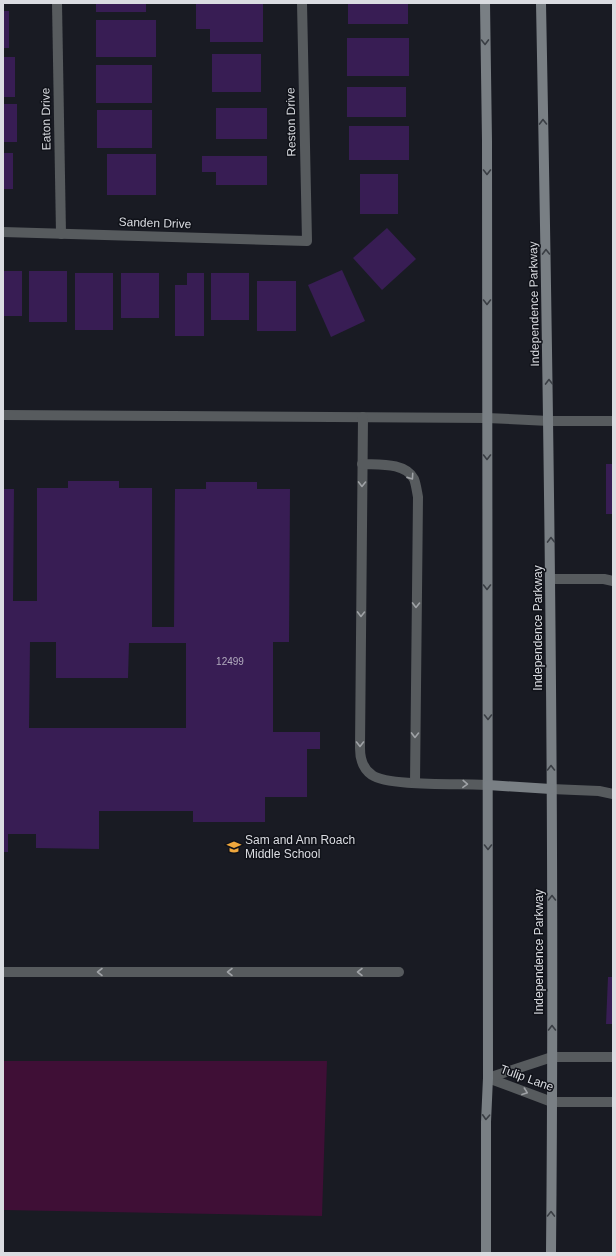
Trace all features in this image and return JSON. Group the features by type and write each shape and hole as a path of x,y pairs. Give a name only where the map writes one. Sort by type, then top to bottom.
{"main road":[{"path":"485,3 488,141 488,1078 486,1122 486,1253"},
{"name":"Independence Parkway","path":"541,3 551,578 551,1253"},
{"path":"488,785 551,789"}],"street":[{"name":"Eaton Drive","path":"57,3 61,234"},
{"name":"Reston Drive","path":"302,3 307,241"},
{"name":"Sanden Drive","path":"3,232 307,241"},
{"path":"3,415 363,416 487,418 549,421 613,421"},
{"path":"363,416 360,753 366,770 372,775 391,782 488,785"},
{"path":"362,464 396,466 406,471 414,479 418,497 414,783"},
{"path":"551,578 604,579 613,581"},
{"path":"551,789 599,791 613,794"},
{"path":"3,972 399,972"},
{"name":"Tulip Lane","path":"488,1078 552,1057 613,1057"},
{"name":"Tulip Lane","path":"488,1078 552,1102 613,1102"}],"shaded area":[{"path":"3,1061 327,1061 322,1216 3,1210"}],"building":[{"path":"96,3 146,3 146,12 96,12"},
{"path":"196,3 263,3 263,42 210,42 210,29 196,29"},
{"path":"348,3 408,3 408,24 348,24"},
{"path":"3,11 9,11 9,48 3,48"},
{"path":"96,20 156,20 156,57 96,57"},
{"path":"347,38 409,38 409,76 347,76"},
{"path":"212,54 261,54 261,92 212,92"},
{"path":"3,57 15,57 15,97 3,97"},
{"path":"96,65 152,65 152,103 96,103"},
{"path":"347,87 406,87 406,117 347,117"},
{"path":"3,104 17,104 17,142 3,142"},
{"path":"216,108 267,108 267,139 216,139"},
{"path":"97,110 152,110 152,148 97,148"},
{"path":"349,126 409,126 409,160 349,160"},
{"path":"3,153 13,153 13,189 3,189"},
{"path":"107,154 156,154 156,195 107,195"},
{"path":"202,156 267,156 267,185 216,185 216,172 202,172"},
{"path":"360,174 398,174 398,214 360,214"},
{"path":"387,228 416,259 382,290 353,258"},
{"path":"342,270 365,321 331,337 308,285"},
{"path":"3,271 22,271 22,316 3,316"},
{"path":"29,271 67,271 67,322 29,322"},
{"path":"75,273 113,273 113,330 75,330"},
{"path":"121,273 159,273 159,318 121,318"},
{"path":"187,273 204,273 204,336 175,336 175,285 187,285"},
{"path":"211,273 249,273 249,320 211,320"},
{"path":"257,281 296,281 296,331 257,331"},
{"path":"606,464 613,464 613,514 606,514"},
{"name":"Sam and Ann Roach Middle School","path":"68,481 119,481 119,488 152,488 152,627 174,627 175,489 206,489 206,482 257,482 257,489 290,489 289,642 273,642 273,732 320,732 320,749 307,749 307,797 265,797 265,822 193,822 193,811 99,811 99,849 36,848 36,834 8,834 8,852 3,852 3,489 14,489 13,601 37,601 37,488 68,488","holes":["30,642 56,642 56,678 128,678 129,643 186,643 186,728 29,728"]},
{"path":"608,977 613,977 613,1024 606,1024"}],"place":[{"name":"Sam and Ann Roach Middle School","path":"234,847"}]}
